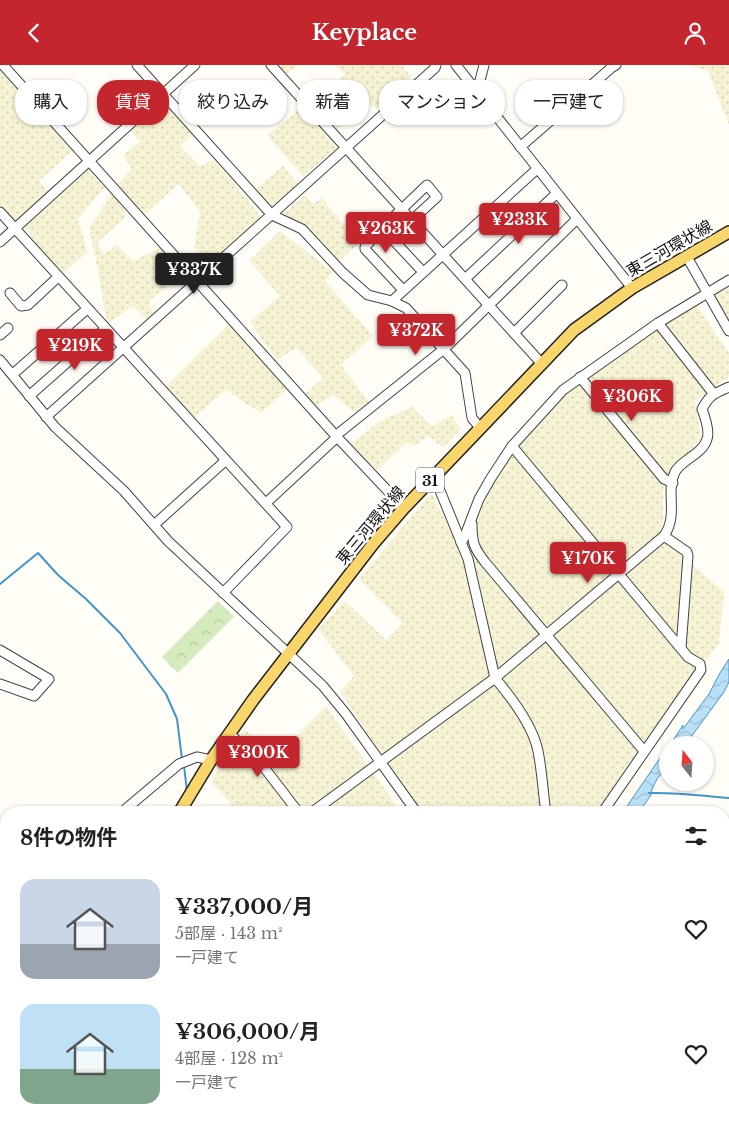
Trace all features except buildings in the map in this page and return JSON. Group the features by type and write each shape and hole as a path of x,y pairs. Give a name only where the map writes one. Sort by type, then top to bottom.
{"main road":[{"name":"東三河環状線","path":"183,806 211,760 253,700 373,544 480,427 574,330 632,288 729,232"}],"street":[{"path":"3,65 336,436 404,508"},
{"path":"137,65 151,80"},
{"path":"169,88 195,65"},
{"path":"271,65 542,364"},
{"path":"46,417 436,65"},
{"path":"456,65 468,80"},
{"path":"480,80 484,65"},
{"path":"520,147 616,65"},
{"path":"169,100 272,215 302,229 343,273 368,295 392,301 406,308 465,373 468,382 472,417 480,427"},
{"path":"0,242 127,125"},
{"path":"503,125 632,288"},
{"path":"392,301 537,169"},
{"path":"403,290 365,247 427,185 437,197 412,220"},
{"path":"465,279 556,194"},
{"path":"0,212 287,527 223,593"},
{"path":"266,503 336,436 444,349 577,219"},
{"path":"382,228 423,272"},
{"path":"687,257 729,331"},
{"path":"10,293 21,306 28,305 58,277"},
{"path":"461,543 479,499 512,446 563,390 658,323 729,280"},
{"path":"514,333 562,285"},
{"path":"0,375 10,371 87,309"},
{"path":"658,323 713,393"},
{"path":"0,335 8,328"},
{"path":"29,396 106,329"},
{"path":"0,360 46,417 69,441 124,491 168,541 329,693 411,806"},
{"path":"580,377 664,479 673,483"},
{"path":"321,806 495,678 664,536 672,521 675,471 707,442 708,436 702,409 713,393 729,387"},
{"path":"512,446 620,573 688,657 700,664 701,670 607,806"},
{"path":"154,525 225,461"},
{"path":"434,476 468,559 495,678 516,705 530,730 538,750 545,806"},
{"path":"471,519 472,541 475,548 644,751"},
{"path":"664,536 687,552 688,556 681,648"},
{"path":"0,650 49,679 34,696 0,685"},
{"path":"230,733 263,766 294,806"},
{"path":"130,806 184,762 197,757 211,760"}],"shaded area":[{"path":"271,65 297,65 281,78"},
{"path":"336,65 402,65 411,77 408,80 379,80 379,108 369,105 369,80 339,80 345,75"},
{"path":"688,65 729,65 729,125 708,71"},
{"path":"3,70 15,84 15,125 50,125 72,151 39,181 49,193 13,226 0,209 0,72"},
{"path":"169,109 179,120 179,125 184,125 193,135 180,146 200,166 214,160 263,219 211,265 194,247 200,212 179,184 144,215 117,185 132,169 123,155 140,142 130,131 137,125 169,125"},
{"path":"297,111 297,125 318,125 337,148 303,176 267,135 279,125 287,125 287,119"},
{"path":"331,125 343,125 336,131"},
{"path":"283,166 298,184 272,209 254,190"},
{"path":"87,171 105,187 77,220 87,252 59,277 24,225"},
{"path":"113,193 127,215 97,243 104,254 117,245 134,261 160,247 171,259 160,269 172,282 149,301 153,313 147,320 133,306 107,324 89,228"},
{"path":"305,195 313,204 322,198 359,243 336,263 310,230 282,216"},
{"path":"280,231 333,272 325,281 373,336 341,365 369,402 354,412 333,395 316,406 305,394 323,378 296,348 277,360 250,322 280,296 249,261"},
{"path":"729,283 729,320 714,293"},
{"path":"694,302 729,353 729,376 695,401 701,438 663,482 663,522 659,536 724,592 719,643 601,806 419,806 340,692 354,676 318,629 345,601 386,640 402,623 359,579 431,493 459,546 487,480 537,409 678,310"},
{"path":"230,323 288,389 261,413 226,390 193,418 166,386"},
{"path":"412,407 432,427 451,415 461,429 443,447 428,436 414,446 407,442 377,470 350,444 382,420"},
{"path":"326,706 397,806 229,806 231,803 211,782 244,730 279,753"}],"green space":[{"path":"218,601 234,617 178,673 162,657"}],"water":[{"path":"729,659 729,682 724,692 692,736 676,736 709,694"},
{"path":"659,760 659,777 651,795 643,806 627,806"}],"waterway":[{"path":"0,584 38,553 58,575 86,599 120,633 166,694 177,719 182,759"},
{"path":"184,766 187,791"},
{"path":"649,793 729,798"}]}
